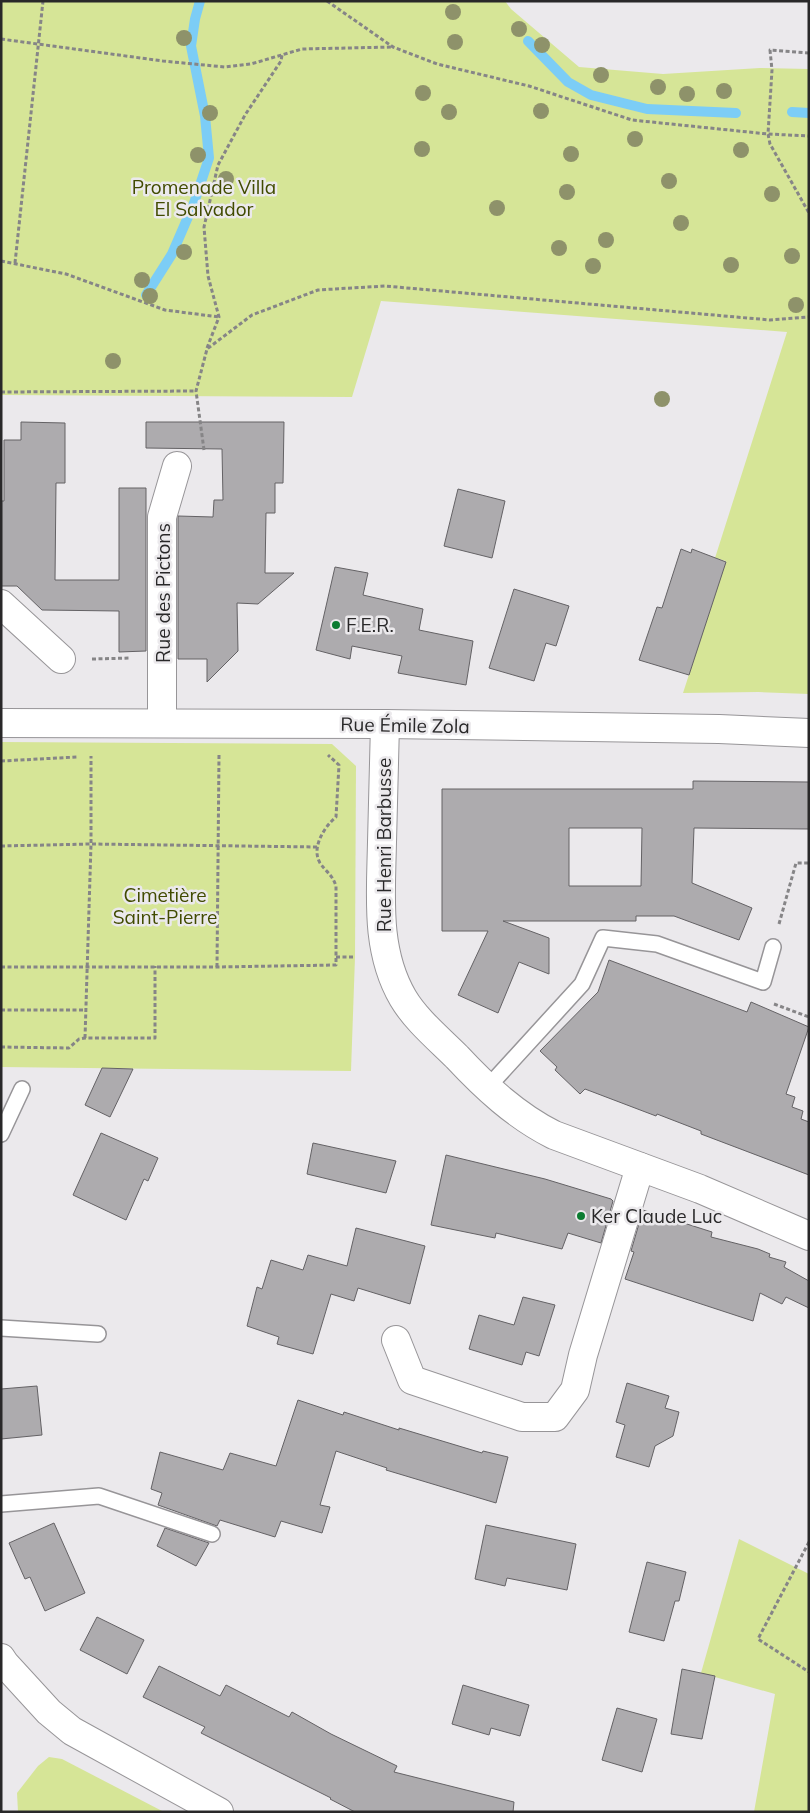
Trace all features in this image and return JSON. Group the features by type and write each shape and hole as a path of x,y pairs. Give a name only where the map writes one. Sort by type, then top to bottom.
{"street":[{"name":"Rue des Pictons","path":"162,722 162,516 178,466"},
{"path":"1,604 61,659"},
{"name":"Rue Émile Zola","path":"1,722 385,724 719,729 809,733"},
{"name":"Rue Henri Barbusse","path":"385,724 381,896 383,940 386,958 404,998 417,1017 486,1088 536,1126 554,1135 807,1231"},
{"path":"396,1340 412,1380 522,1417 555,1417 575,1390 583,1355 640,1167"},
{"path":"1,1658 49,1712 72,1731 219,1812"}],"lane":[{"path":"486,1088 582,984 603,938 657,944 763,982 773,947"},
{"path":"1,1134 22,1089"},
{"path":"1,1328 98,1334"},
{"path":"1,1504 99,1496 212,1534"}],"path":[{"path":"15,263 42,1"},
{"path":"327,1 393,47 437,64 529,86 632,120 768,134 809,136"},
{"path":"1,39 225,67 251,64 302,49 393,47"},
{"path":"809,53 770,50 772,70 768,134 770,144 809,213"},
{"path":"178,466 204,450 196,391 207,349 219,317 208,276 204,227 218,165 245,115 281,61 282,55"},
{"path":"1,261 66,274 165,310 219,317"},
{"path":"207,349 252,315 318,290 385,286 770,320 809,318"},
{"path":"1,392 196,391"},
{"path":"61,659 162,658"},
{"path":"217,967 219,755"},
{"path":"85,1038 91,844 91,756"},
{"path":"1,967 336,965 336,886 333,877 322,866 318,858 318,847 323,832 336,817 339,765"},
{"path":"1,846 91,844 318,847"},
{"path":"773,947 796,863 809,862"},
{"path":"1,1047 70,1048 79,1039 85,1038 155,1038 155,966"},
{"path":"763,982 765,1000 809,1017"},
{"path":"1,1010 85,1010"},
{"path":"809,1542 758,1639 809,1672"}],"green space":[{"name":"Promenade Villa El Salvador","path":"1,1 505,1 511,9 579,67 663,74 760,68 809,69 809,694 758,692 683,693 726,561 715,558 787,332 381,301 352,397 1,395"},
{"name":"Cimetière Saint-Pierre","path":"1,742 332,744 356,766 355,957 351,1071 1,1067"},
{"path":"739,1539 809,1574 809,1812 754,1812 775,1694 701,1673"},
{"path":"49,1757 62,1759 164,1812 18,1812 17,1793 38,1766"}],"building":[{"path":"21,422 65,423 65,483 56,483 55,580 119,580 119,488 146,488 146,651 119,652 119,611 42,610 17,586 1,586 1,501 4,501 4,440 21,440"},
{"path":"146,422 284,422 283,483 275,483 275,513 266,513 265,573 294,573 258,604 237,603 238,651 207,682 207,659 178,659 178,516 213,517 214,500 223,500 222,449 146,448"},
{"path":"458,489 505,501 492,558 444,546"},
{"path":"681,549 691,553 692,549 726,562 689,675 639,660 657,607 662,608"},
{"path":"335,567 368,573 363,595 423,609 419,630 473,641 466,685 398,673 402,656 352,646 350,659 316,650"},
{"path":"514,589 569,606 556,646 546,643 534,681 489,668"},
{"path":"693,781 809,782 809,829 694,828 692,883 752,908 739,940 674,916 636,916 636,921 503,921 549,938 549,974 519,962 498,1013 458,995 488,931 442,931 442,789 693,789","holes":["569,828 642,828 641,886 569,886"]},
{"path":"609,960 747,1012 751,1002 809,1027 786,1094 795,1097 792,1107 803,1111 801,1119 809,1122 809,1175 701,1134 701,1131 657,1114 656,1116 585,1089 580,1094 555,1070 557,1067 540,1051 598,992"},
{"path":"102,1068 133,1069 110,1117 85,1105"},
{"path":"101,1133 158,1158 148,1181 144,1179 126,1220 73,1195"},
{"path":"313,1143 396,1161 386,1193 307,1174"},
{"path":"446,1155 545,1179 611,1199 613,1201 601,1243 568,1233 562,1249 496,1233 495,1238 431,1225"},
{"path":"643,1210 712,1232 711,1237 758,1249 770,1254 769,1257 786,1262 784,1267 809,1281 809,1308 786,1297 782,1304 760,1293 753,1321 625,1279 634,1252 631,1251"},
{"path":"356,1228 425,1246 410,1304 358,1288 354,1301 331,1294 313,1354 277,1344 279,1337 247,1326 257,1287 262,1289 271,1260 303,1270 308,1255 347,1266"},
{"path":"523,1297 555,1305 539,1356 526,1352 522,1365 469,1349 479,1315 514,1325"},
{"path":"627,1383 669,1396 665,1408 679,1412 673,1436 655,1446 649,1467 616,1457 625,1425 616,1422"},
{"path":"37,1386 42,1435 1,1439 1,1389"},
{"path":"298,1400 343,1415 344,1412 399,1430 399,1428 482,1453 483,1451 508,1457 496,1503 386,1470 387,1468 336,1451 320,1505 330,1507 322,1533 281,1521 275,1537 220,1520 217,1526 158,1505 162,1493 151,1489 160,1452 223,1470 230,1453 276,1466"},
{"path":"54,1523 85,1593 45,1611 30,1577 25,1579 9,1543"},
{"path":"486,1525 576,1544 567,1590 507,1578 505,1586 475,1579"},
{"path":"165,1528 209,1543 196,1566 157,1546"},
{"path":"647,1562 686,1572 679,1601 675,1601 664,1641 629,1632"},
{"path":"97,1617 144,1640 127,1674 80,1650"},
{"path":"159,1666 220,1696 226,1685 289,1717 292,1712 331,1734 397,1766 394,1772 514,1802 513,1812 355,1812 331,1798 201,1733 205,1727 143,1697"},
{"path":"682,1669 715,1676 702,1739 671,1734"},
{"path":"463,1685 529,1705 520,1736 491,1728 489,1735 452,1724"},
{"path":"617,1708 657,1719 642,1772 602,1760"}],"waterway":[{"path":"146,295 172,254 194,203 209,158 205,116 191,46 200,1"},
{"path":"528,41 568,82 591,95 647,109 736,113"},
{"path":"792,112 809,113"}],"place":[{"name":"F.E.R.","path":"336,625"},
{"name":"Ker Claude Luc","path":"581,1216"}]}
